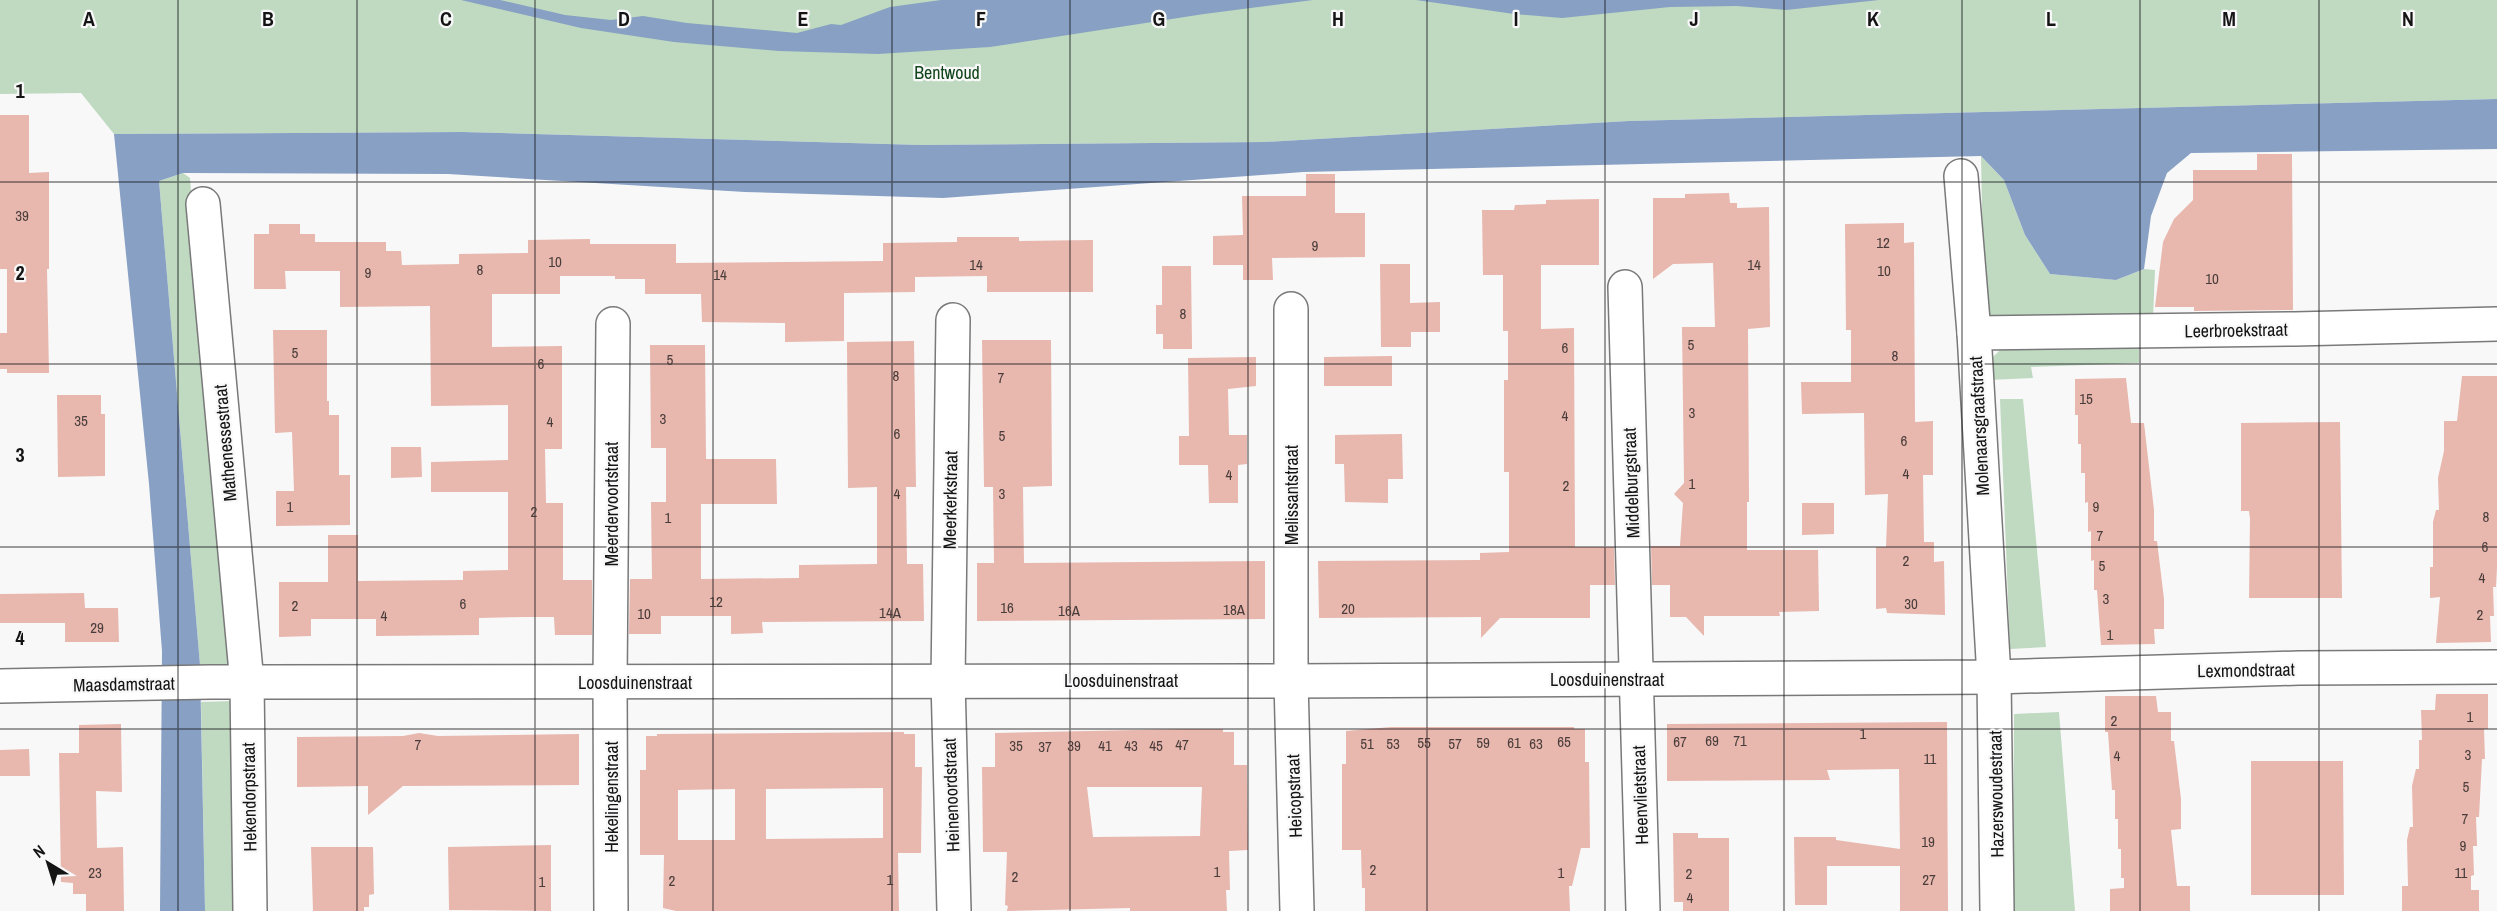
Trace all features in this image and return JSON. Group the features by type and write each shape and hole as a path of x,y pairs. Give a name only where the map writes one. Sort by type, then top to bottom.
{"street":[{"name":"Molenaarsgraafstraat","path":"1962,176 1974,333 1994,677"},
{"name":"Mathenessestraat","path":"203,204 247,683"},
{"name":"Middelburgstraat","path":"1625,287 1637,678"},
{"name":"Melissantstraat","path":"1291,309 1291,681"},
{"name":"Meerkerkstraat","path":"948,680 953,320"},
{"name":"Meerdervoortstraat","path":"610,683 613,324"},
{"name":"Leerbroekstraat","path":"1974,333 2497,324"},
{"name":"Lexmondstraat","path":"1994,677 2276,669 2497,667"},
{"name":"Loosduinenstraat","path":"247,683 1994,677"},
{"name":"Hazerswoudestraat","path":"1994,677 1997,911"},
{"name":"Heenvlietstraat","path":"1637,678 1642,911"},
{"name":"Heinenoordstraat","path":"948,680 954,911"},
{"name":"Heicopstraat","path":"1291,681 1297,911"},
{"name":"Maasdamstraat","path":"0,686 247,683"},
{"name":"Hekendorpstraat","path":"247,683 250,911"},
{"name":"Hekelingenstraat","path":"610,683 611,911"}],"green space":[{"name":"Bentwoud","path":"0,0 2497,0 2497,99 1629,121 1264,142 921,145 462,132 114,134 81,93 0,94"},
{"path":"1981,156 2004,180 2025,235 2050,274 2116,280 2144,269 2155,270 2153,318 1989,320 1984,311"},
{"path":"183,173 190,178 230,665 200,665 159,181"},
{"path":"2139,342 2139,363 2031,367 2033,378 1989,380 1989,361 2007,343"},
{"path":"2000,399 2023,399 2046,647 2010,649"},
{"path":"232,701 234,911 205,911 201,702"},
{"path":"2059,712 2075,911 2013,911 2014,714"}],"water":[{"path":"461,0 500,0 565,15 611,20 643,16 687,23 797,33 831,24 841,25 890,7 941,0 1313,0 1204,14 990,47 878,54 779,51 674,42 581,28"},
{"path":"1416,0 1879,0 1786,10 1737,6 1670,7 1562,18 1514,14"},
{"path":"2497,99 2497,149 2191,153 2167,173 2151,216 2144,269 2116,280 2050,274 2025,235 2004,180 1981,156 1303,172 943,198 745,192 448,174 183,173 159,181 200,665 205,911 160,911 162,651 149,484 114,134 462,132 921,145 1264,142 1629,121"}],"building":[{"path":"0,115 29,115 29,173 49,172 49,269 47,269 49,373 7,373 7,369 0,369 0,333 7,333 7,269 0,269"},
{"path":"2257,154 2292,154 2293,310 2194,311 2194,307 2155,307 2163,242 2174,219 2193,200 2193,170 2257,170"},
{"path":"1306,174 1335,174 1335,213 1365,213 1365,257 1272,258 1273,280 1243,280 1243,265 1213,265 1213,236 1243,235 1242,196 1306,196"},
{"path":"1729,193 1730,203 1737,203 1737,208 1769,207 1770,327 1748,329 1747,550 1818,550 1819,611 1779,612 1780,616 1704,616 1704,636 1686,617 1670,617 1670,585 1652,585 1651,546 1680,546 1683,503 1674,494 1684,483 1682,327 1715,327 1713,263 1673,264 1653,279 1653,198 1685,198 1685,194"},
{"path":"1599,199 1599,265 1541,265 1541,329 1574,328 1575,547 1614,547 1615,585 1590,585 1590,618 1500,618 1481,638 1481,617 1319,618 1318,561 1480,560 1480,553 1509,552 1509,472 1504,472 1504,380 1508,380 1508,331 1503,331 1503,275 1483,275 1482,210 1514,210 1515,205 1546,204 1546,200"},
{"path":"1904,223 1904,243 1914,242 1915,422 1933,421 1933,475 1923,475 1924,542 1934,542 1934,562 1944,561 1945,615 1887,613 1886,608 1876,609 1876,547 1886,547 1888,494 1865,495 1864,413 1802,414 1801,382 1851,382 1851,330 1846,330 1845,224"},
{"path":"269,224 300,224 300,234 315,234 315,242 386,242 386,251 401,251 402,265 459,264 459,254 528,253 528,240 590,239 590,244 676,244 676,263 883,261 883,243 957,242 957,237 1019,237 1019,241 1093,240 1093,292 987,292 987,276 915,277 915,292 844,293 844,341 785,342 785,323 702,322 701,294 645,294 645,279 615,279 615,276 560,276 560,294 492,294 492,347 562,346 562,449 545,449 546,503 563,503 563,580 592,580 592,635 555,635 554,617 524,617 479,618 479,635 376,636 376,619 311,619 311,636 279,637 279,582 328,582 328,535 358,535 358,581 463,580 463,571 508,570 508,492 431,492 431,462 508,460 508,405 431,406 430,306 340,307 340,271 285,271 286,289 254,289 254,234 269,234"},
{"path":"1380,264 1410,264 1410,303 1440,302 1440,332 1411,332 1411,347 1381,347"},
{"path":"1162,266 1191,266 1192,349 1163,349 1163,334 1156,334 1156,305 1162,305"},
{"path":"273,330 327,330 327,401 329,401 329,415 339,415 339,475 350,475 350,525 276,526 276,491 294,491 292,432 275,433"},
{"path":"982,340 1051,340 1052,486 1023,487 1024,563 1265,561 1265,619 977,621 977,563 994,563 993,487 984,487"},
{"path":"914,341 916,487 906,487 907,564 923,564 924,621 762,622 763,633 731,634 731,616 661,616 661,634 629,634 630,579 652,579 651,502 666,502 666,448 651,448 650,345 705,345 706,459 776,459 777,504 701,504 701,579 799,578 799,565 877,564 877,487 848,488 847,342"},
{"path":"1392,356 1392,386 1324,386 1324,357"},
{"path":"1256,357 1256,386 1228,389 1229,435 1247,435 1247,464 1238,465 1238,503 1209,503 1208,465 1179,465 1179,436 1189,436 1188,358"},
{"path":"2462,376 2497,376 2497,567 2496,587 2493,587 2494,616 2490,616 2491,642 2436,643 2440,597 2430,598 2433,522 2436,510 2439,510 2438,478 2444,451 2444,421 2457,421"},
{"path":"2126,378 2131,423 2144,423 2154,510 2154,541 2157,541 2164,599 2164,629 2154,629 2155,644 2101,645 2097,590 2094,590 2094,560 2091,561 2091,531 2088,532 2088,502 2085,503 2085,473 2081,473 2078,415 2075,415 2075,379"},
{"path":"57,395 101,395 101,414 105,414 105,476 58,477"},
{"path":"2340,422 2342,598 2249,598 2250,519 2249,511 2241,511 2241,423"},
{"path":"1402,434 1403,479 1388,479 1388,503 1345,502 1344,464 1335,464 1335,435"},
{"path":"391,447 421,447 422,477 391,478"},
{"path":"1802,503 1834,503 1834,534 1802,535"},
{"path":"84,593 85,608 118,608 119,642 65,642 65,623 0,623 0,594"},
{"path":"2436,694 2488,694 2488,729 2484,729 2485,759 2482,759 2479,817 2476,817 2477,846 2473,846 2474,875 2471,876 2471,890 2479,890 2479,911 2402,911 2402,886 2408,886 2407,840 2410,827 2413,827 2412,786 2416,769 2419,769 2419,740 2422,740 2421,710 2435,710"},
{"path":"2105,696 2156,696 2158,712 2171,712 2171,741 2174,741 2181,799 2181,829 2171,830 2177,886 2190,886 2190,911 2110,911 2110,889 2124,888 2124,878 2121,878 2121,849 2118,849 2118,819 2115,819 2115,790 2112,790 2108,732 2105,732"},
{"path":"1947,722 1948,911 1900,911 1900,866 1827,866 1827,905 1795,905 1794,837 1836,837 1836,840 1900,849 1899,769 1827,770 1830,780 1667,781 1667,724"},
{"path":"121,724 122,792 96,791 97,848 123,847 124,911 86,911 86,894 73,894 73,883 61,882 59,753 79,753 79,725"},
{"path":"1391,727 1574,727 1574,729 1585,729 1585,762 1589,762 1590,848 1581,848 1572,886 1569,886 1570,911 1365,911 1361,850 1342,850 1342,764 1346,764 1346,731"},
{"path":"1185,729 1223,729 1223,732 1234,732 1234,765 1247,765 1248,850 1229,851 1230,890 1226,890 1227,911 1130,911 1130,908 1007,911 1008,906 1005,905 1007,852 983,852 982,767 995,767 995,733","holes":["1087,787 1202,787 1200,836 1093,837"]},
{"path":"904,732 904,734 915,734 915,767 922,767 921,853 898,853 899,911 676,911 663,908 664,855 640,855 640,770 646,770 646,736 657,736 657,734","holes":["883,788 883,838 766,839 766,789","735,789 735,840 678,840 678,790"]},
{"path":"419,733 438,736 579,734 579,785 403,786 368,815 368,786 297,787 297,737 403,736"},
{"path":"29,749 30,776 0,776 0,750"},
{"path":"2251,761 2343,761 2344,895 2251,895"},
{"path":"1673,833 1698,833 1698,838 1729,838 1729,911 1683,911 1683,902 1674,902"},
{"path":"551,845 551,911 449,910 448,847"},
{"path":"311,847 373,847 374,894 369,895 369,907 364,907 364,911 313,911"}]}
